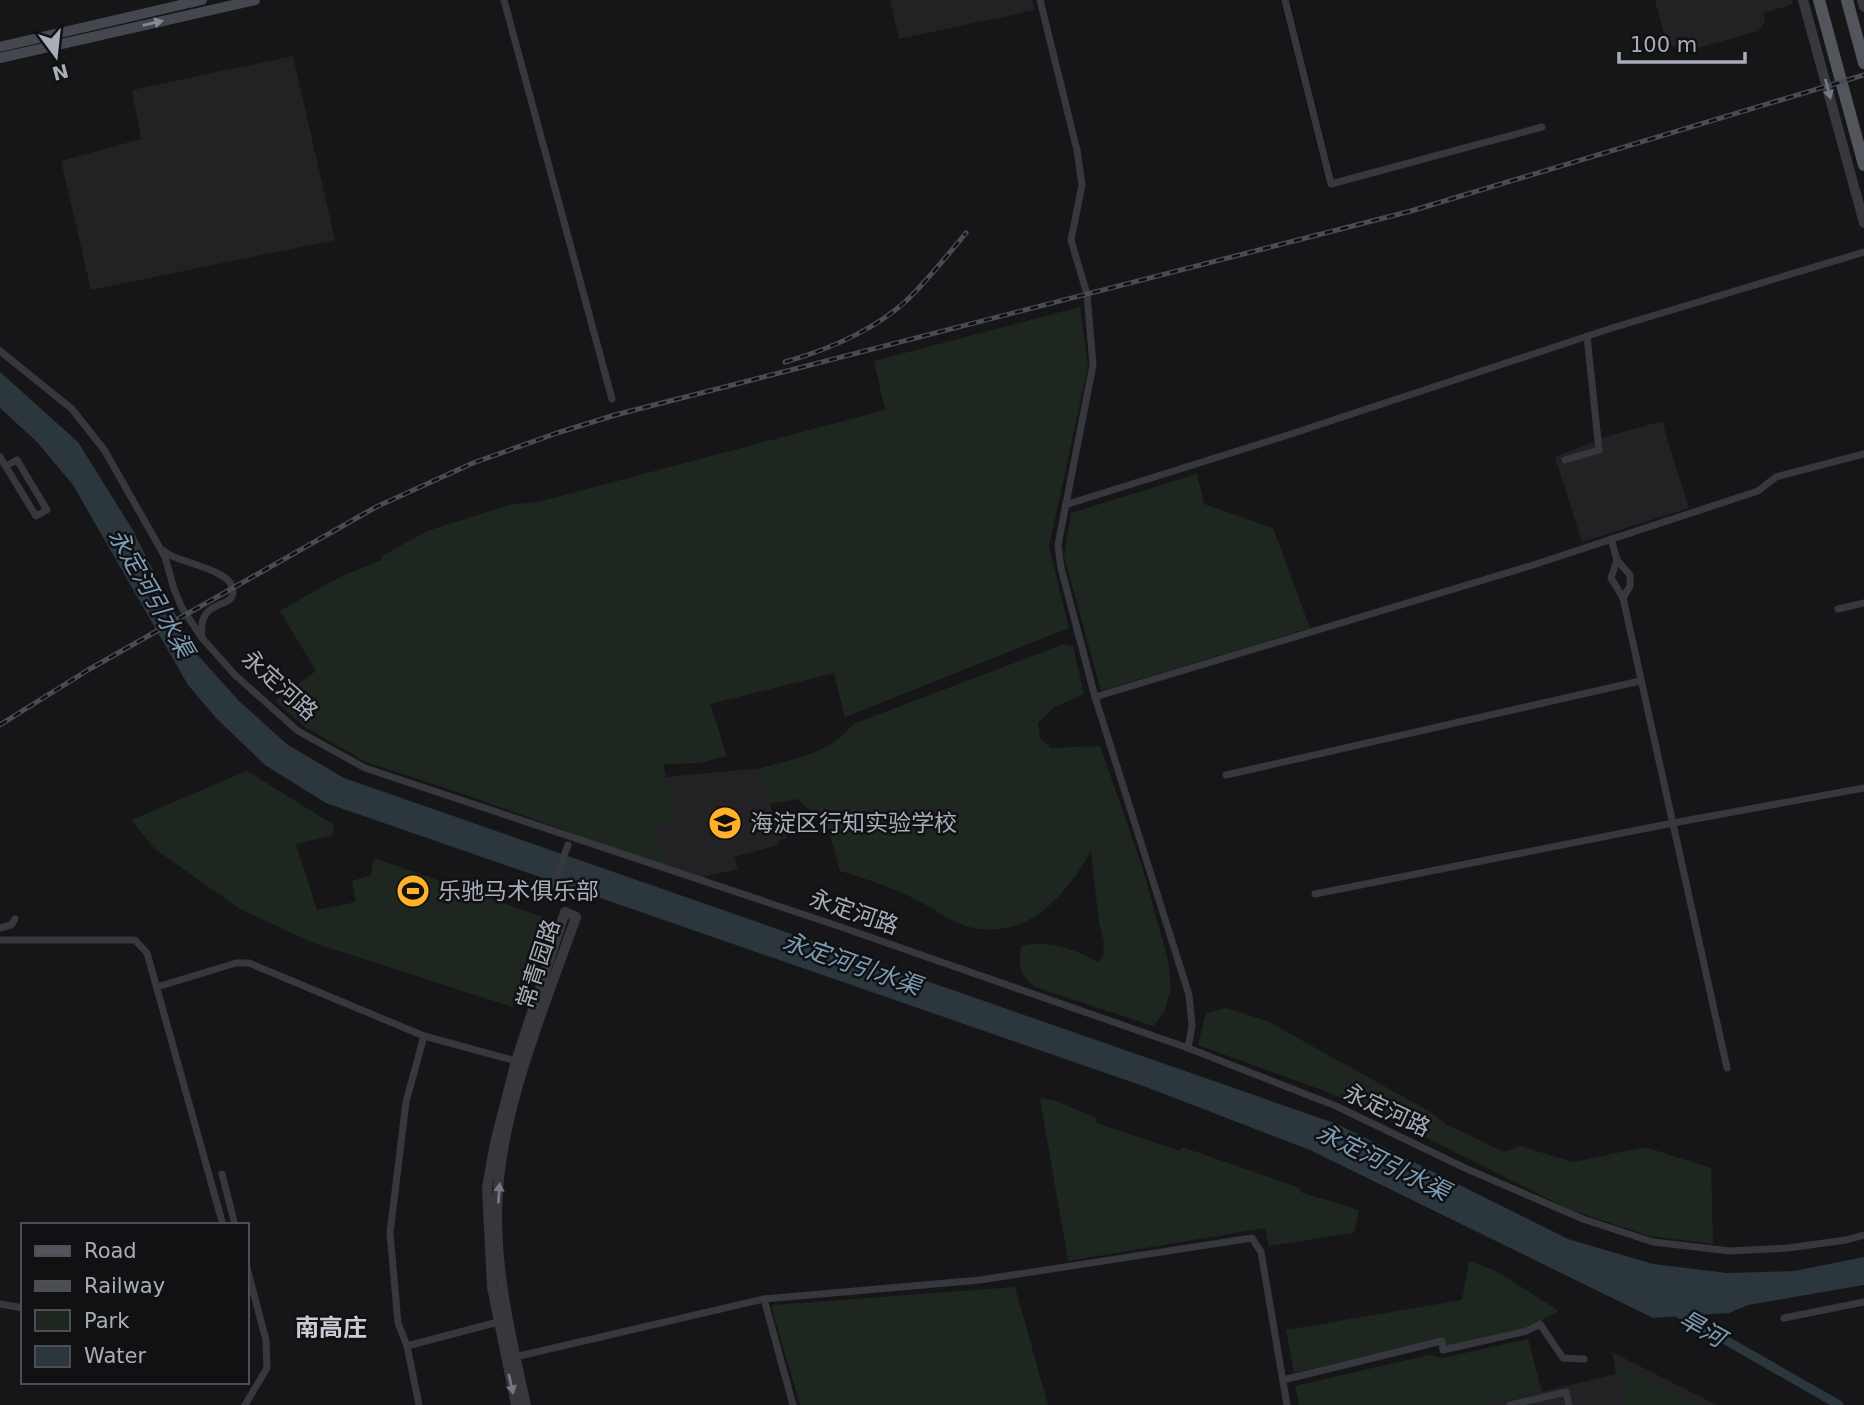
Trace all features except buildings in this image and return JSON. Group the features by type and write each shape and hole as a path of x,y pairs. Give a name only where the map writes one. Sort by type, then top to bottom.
{"main road":[{"path":"0,47 202,0"},
{"path":"0,58 255,0"},
{"path":"1819,0 1864,165"},
{"path":"1847,0 1864,63"}],"street":[{"path":"504,0 612,399"},
{"path":"1040,0 1083,185 1071,240 1087,294 1093,365 1058,545 1061,568 1095,697 1189,995 1192,1026 1188,1048"},
{"path":"1285,0 1331,184 1542,127"},
{"path":"1803,0 1864,223"},
{"path":"1862,0 1864,7"},
{"path":"1065,505 1285,436 1587,336 1864,252"},
{"path":"1565,460 1599,450 1587,336"},
{"name":"永定河路","path":"0,351 72,409 105,450 159,545 182,607 202,638 235,675 298,731 365,768 828,923 1188,1048 1336,1106 1467,1169 1583,1219 1653,1242 1730,1251 1788,1248 1864,1235"},
{"path":"1095,697 1611,539 1758,491 1776,477 1864,454"},
{"path":"0,457 36,516 47,510 17,460 6,466"},
{"path":"1611,539 1617,560 1630,575 1630,586 1623,598"},
{"path":"159,545 170,557 212,570 232,588 231,598 203,614 200,623 202,638"},
{"path":"1617,560 1611,578 1623,598 1727,1068"},
{"path":"1838,609 1864,603"},
{"path":"1226,775 1640,681"},
{"path":"1315,894 1864,788"},
{"path":"553,886 568,845"},
{"name":"常青园路","path":"516,1405 498,1322 488,1246 487,1188 495,1143 516,1061 565,912 576,917 529,1051 506,1133 500,1169 497,1212 501,1286 526,1405"},
{"path":"0,928 11,925 15,919"},
{"path":"0,940 135,940 147,953 222,1223"},
{"path":"157,987 236,962 249,964 424,1035 516,1061"},
{"path":"419,1405 407,1346 398,1323 390,1233 406,1102 424,1035"},
{"path":"222,1174 234,1223"},
{"path":"515,1357 764,1298 980,1280 1252,1238 1261,1252 1287,1405"},
{"path":"245,1405 267,1368 266,1340 248,1272"},
{"path":"764,1298 793,1405"},
{"path":"1784,1318 1864,1302"},
{"path":"0,1304 21,1308"},
{"path":"407,1346 498,1322"},
{"path":"1283,1380 1442,1341 1443,1350 1527,1331 1540,1324 1563,1358 1584,1359"},
{"path":"1510,1405 1566,1392 1569,1405"}],"shaded area":[{"path":"890,0 1032,0 1035,10 899,39"},
{"path":"1655,0 1792,0 1793,4 1764,13 1765,21 1759,31 1690,50 1667,45"},
{"path":"293,56 335,240 91,290 61,161 141,139 132,90"},
{"path":"1663,421 1689,508 1582,542 1555,457 1605,437"},
{"name":"海淀区行知实验学校","path":"761,768 774,820 783,819 787,838 778,841 779,845 734,857 738,869 699,878 667,867 655,826 677,820 665,777"},
{"path":"1612,1352 1717,1405 1486,1405 1616,1374"}],"green space":[{"path":"1080,307 1088,366 1049,547 1069,628 845,717 834,673 710,704 727,756 699,763 663,764 677,821 656,826 667,867 366,762 305,727 275,701 316,671 280,611 340,577 382,560 382,556 427,531 509,505 538,502 885,410 874,361"},
{"path":"1197,474 1204,504 1273,528 1310,628 1101,691 1064,556 1071,513"},
{"path":"1064,644 1073,646 1084,694 1054,707 1038,723 1040,738 1051,748 1100,746 1142,866 1168,960 1171,988 1164,1012 1153,1026 1035,987 1021,970 1022,946 1032,944 1061,947 1098,962 1103,956 1104,942 1099,923 1091,851 1057,899 1027,921 990,930 969,927 901,893 840,871 826,820 798,799 769,804 761,768 812,754 834,742 853,724"},
{"name":"乐驰马术俱乐部","path":"247,771 334,825 333,835 296,844 317,910 356,902 352,881 371,875 374,858 543,917 512,1007 311,942 240,909 155,849 131,820"},
{"path":"1226,1008 1267,1021 1427,1110 1446,1124 1504,1152 1520,1146 1573,1162 1645,1147 1711,1168 1713,1244 1650,1236 1568,1209 1411,1130 1330,1093 1198,1045 1206,1013"},
{"path":"1040,1098 1056,1101 1096,1118 1096,1123 1180,1151 1182,1147 1300,1188 1300,1192 1359,1210 1354,1233 1269,1246 1265,1228 1068,1261"},
{"path":"1469,1261 1496,1271 1559,1311 1524,1329 1447,1346 1444,1337 1294,1373 1286,1330 1462,1300"},
{"path":"1015,1287 1048,1405 800,1405 773,1305"},
{"path":"1528,1339 1542,1392 1486,1405 1299,1405 1295,1386 1429,1355 1442,1358"},
{"path":"1633,1369 1697,1405 1626,1405 1619,1371"}],"water":[{"name":"永定河引水渠","path":"0,372 78,442 131,527 194,651 240,702 288,745 344,778 1337,1124 1568,1239 1653,1264 1727,1273 1794,1271 1864,1257 1864,1285 1748,1305 1729,1313 1653,1318 1310,1150 1146,1087 326,803 265,765 216,718 188,685 73,485 37,442 0,408"}],"waterway":[{"name":"旱河","path":"1673,1310 1839,1405"}],"railway":[{"path":"0,725 88,670 376,507 473,463 557,433 615,415 1411,211 1864,75"},
{"path":"785,362 848,339 892,313 921,286 966,233"}],"place":[{"name":"海淀区行知实验学校","path":"725,823"},
{"name":"乐驰马术俱乐部","path":"413,891"}],"district":[{"name":"南高庄","path":"331,1328"}]}
